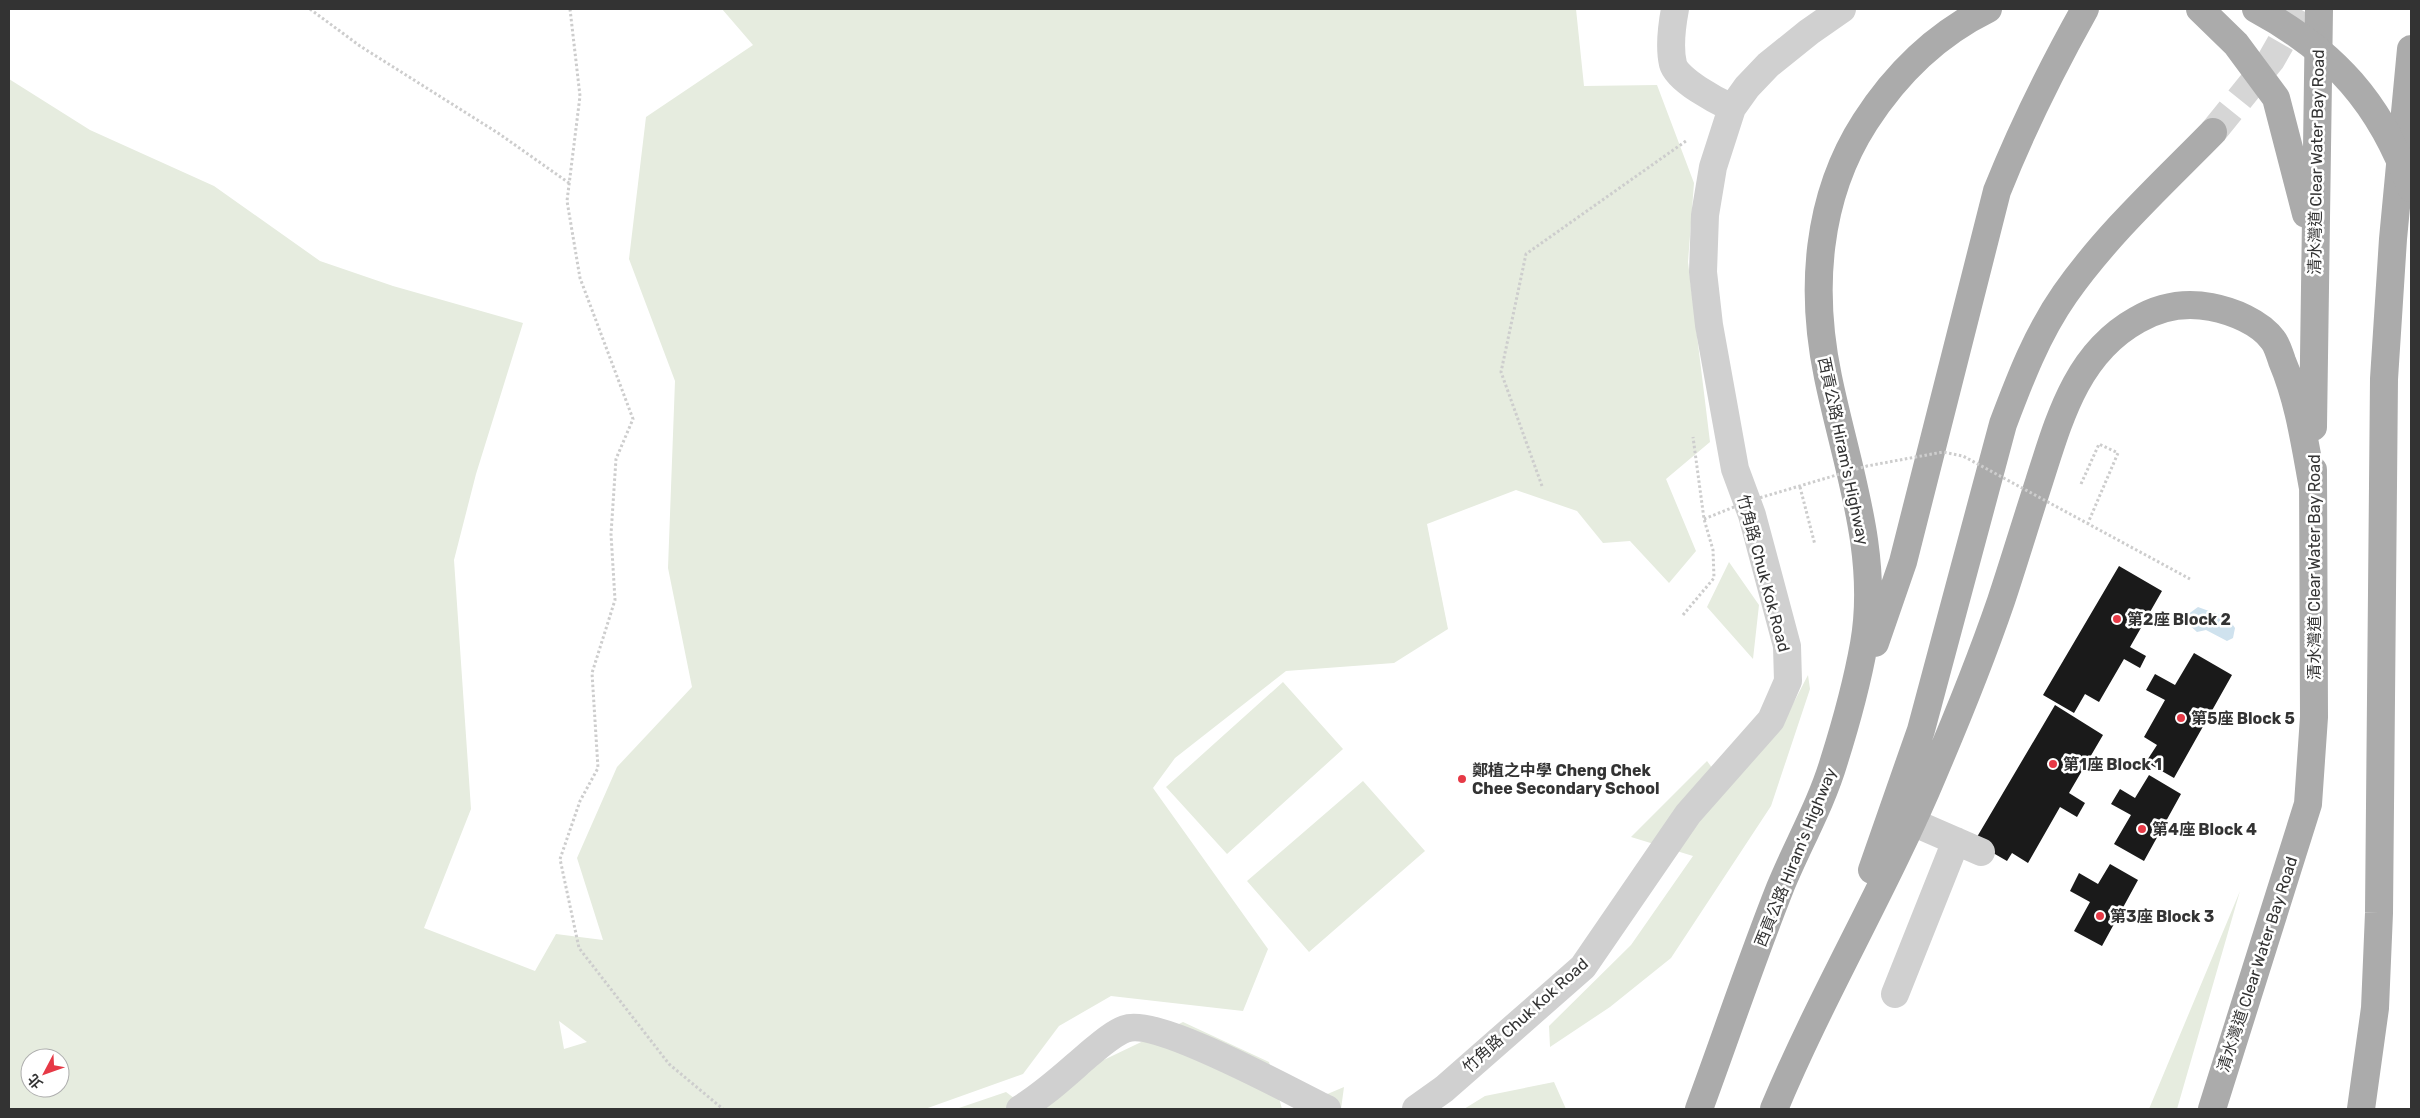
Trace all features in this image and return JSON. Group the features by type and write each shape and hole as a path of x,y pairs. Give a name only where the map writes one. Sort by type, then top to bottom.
{"main road":[{"name":"西貢公路 Hiram's Highway","path":"1699,1109 1780,889 1834,763 1863,647 1868,614 1868,582 1859,509 1828,378 1821,340 1819,264 1822,231 1841,169 1856,136 1896,79 1918,58 1955,28 1988,9"},
{"path":"1834,763 1903,562 1997,191 2018,137 2085,9"},
{"path":"2200,9 2236,44 2276,98 2314,246"},
{"path":"2256,9 2306,39 2351,82 2390,137 2411,188"},
{"name":"清水灣道 Clear Water Bay Road","path":"2212,1109 2308,804 2314,718 2314,246 2319,9"},
{"path":"2361,1109 2375,1008 2379,913 2384,379 2393,238 2409,94 2411,49"},
{"path":"1774,1109 1827,991 1904,784 1918,739 1991,463 2020,379 2038,338 2064,294 2100,249 2213,132"},
{"path":"1827,991 1880,892 1972,681 2001,601 2066,403 2078,378 2090,360 2123,328 2147,314 2169,307 2192,305 2212,307 2237,314 2258,326 2273,340 2294,388 2313,488"}],"street":[{"path":"1675,9 1672,40 1673,66 1688,81 1732,108"},
{"name":"竹角路 Chuk Kok Road","path":"1416,1109 1444,1089 1583,967 1688,814 1771,720 1788,681 1787,646 1752,515 1735,469 1709,325 1703,272 1705,215 1712,167 1732,108 1747,87 1768,65 1808,32 1842,9"},
{"path":"1912,822 1981,852"},
{"path":"1895,994 1956,841"},
{"path":"1020,1109 1039,1096 1111,1037 1126,1029 1140,1026 1186,1040 1327,1109"}],"path":[{"path":"310,9 360,46 498,133 569,183"},
{"path":"570,9 580,96 567,201 580,278 633,419 616,459 610,534 616,600 592,673 598,768 580,801 560,859 579,948 669,1064 723,1109"},
{"path":"1542,486 1501,372 1526,254 1691,137"},
{"path":"2081,484 2099,444 2118,453 2092,509 2088,523"},
{"path":"1704,519 1749,501 1800,488 1867,466 1943,452 1963,456 2190,579"},
{"path":"1800,488 1815,545"}],"shaded area":[{"path":"722,9 1576,9 1584,86 1657,85 1694,183 1688,262 1710,442 1666,479 1696,551 1669,583 1630,541 1603,543 1577,511 1516,490 1427,524 1448,629 1394,663 1286,671 1175,758 1153,788 1268,949 1243,1011 1111,996 1059,1026 1023,1074 925,1109 9,1109 9,79 90,130 214,186 320,261 393,286 523,323 476,474 454,560 471,809 424,928 535,971 556,934 603,940 577,858 617,767 692,687 668,568 675,381 629,259 646,117 753,45","holes":["559,1021 587,1042 564,1049"]},
{"path":"1729,562 1759,605 1753,659 1707,607"},
{"path":"1808,675 1810,689 1771,806 1671,958 1610,1007 1550,1047 1549,1026 1631,945 1693,856 1631,837 1707,761 1727,788 1781,727"},
{"path":"1283,682 1343,749 1227,854 1166,787"},
{"path":"1363,781 1425,851 1309,952 1247,881"},
{"path":"2240,891 2177,1109 2149,1109"},
{"path":"1183,1022 1269,1062 1282,1109 956,1109 1006,1092 1018,1101"},
{"path":"1554,1082 1566,1109 1464,1109 1485,1096"},
{"path":"1344,1087 1341,1109 1292,1109"}],"water":[{"path":"2198,607 2228,618 2235,628 2233,638 2227,641 2206,630 2197,632 2187,623 2187,615"}],"building":[{"name":"第2座 Block 2","path":"2119,566 2162,591 2130,647 2146,656 2140,668 2124,659 2099,702 2085,694 2074,713 2043,695"},
{"name":"第5座 Block 5","path":"2194,653 2232,675 2174,778 2146,762 2157,745 2144,737 2165,700 2146,690 2155,674 2175,685"},
{"name":"第1座 Block 1","path":"2055,705 2103,735 2069,793 2085,803 2077,817 2060,807 2028,863 2012,853 2007,861 1974,842"},
{"name":"第4座 Block 4","path":"2149,775 2181,794 2144,861 2114,844 2131,815 2111,804 2120,789 2135,798"},
{"name":"第3座 Block 3","path":"2110,864 2138,880 2102,946 2074,931 2090,902 2070,891 2079,873 2098,884"}],"tunnel":[{"path":"2213,132 2271,60 2300,9"}],"place":[{"name":"第2座 Block 2","path":"2117,619"},
{"name":"第5座 Block 5","path":"2181,718"},
{"name":"第1座 Block 1","path":"2053,764"},
{"name":"鄭植之中學 Cheng Chek Chee Secondary School","path":"1462,779"},
{"name":"第4座 Block 4","path":"2142,829"},
{"name":"第3座 Block 3","path":"2100,916"}]}
